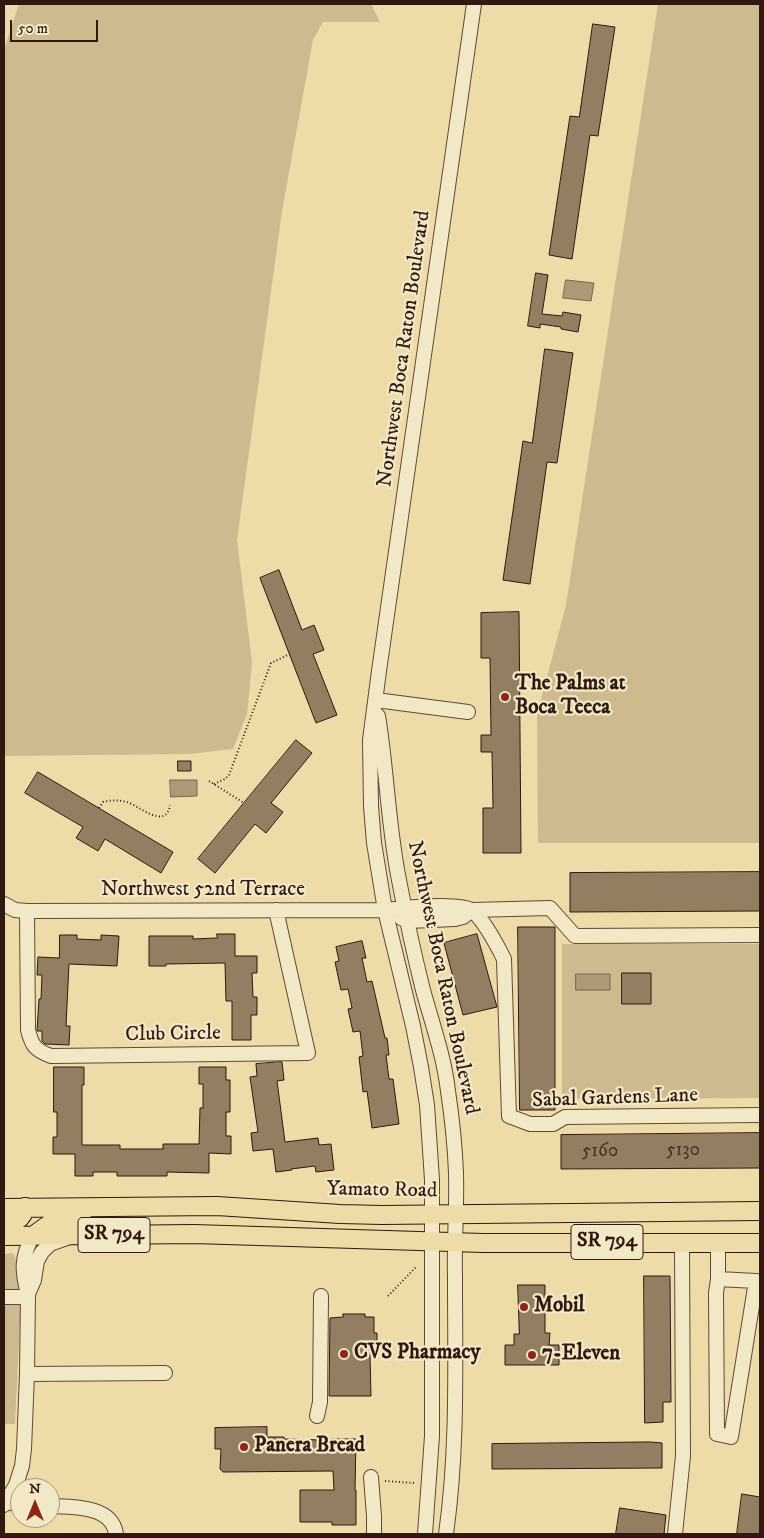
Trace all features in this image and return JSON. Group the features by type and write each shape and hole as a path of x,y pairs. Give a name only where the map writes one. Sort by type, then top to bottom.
{"main road":[{"name":"Yamato Road","path":"4,1208 217,1206 340,1214 760,1211"},
{"path":"33,1236 54,1220 64,1218 193,1218 217,1206"},
{"path":"4,1223 13,1222 21,1218 25,1207"},
{"name":"SR 794","path":"4,1236 225,1235 432,1242 760,1243"}],"street":[{"name":"Northwest Boca Raton Boulevard","path":"425,1534 432,1405 432,1180 428,1106 413,1026 385,910 378,870 371,806 370,740 474,4"},
{"name":"Northwest Boca Raton Boulevard","path":"376,700 399,879 448,1087 455,1149 456,1388 451,1498 446,1534"},
{"path":"376,700 468,712"},
{"name":"Northwest 52nd Terrace","path":"4,904 15,910 27,912 385,910"},
{"path":"385,910 455,920 472,910 550,908 575,936 760,935"},
{"name":"Club Circle","path":"27,912 28,1030 31,1042 39,1052 51,1056 308,1053 276,910"},
{"name":"Sabal Gardens Lane","path":"472,910 496,941 504,960 509,1116 530,1124 553,1124 565,1117 760,1115"},
{"path":"5,1503 16,1485 22,1466 24,1449 28,1295 24,1282 23,1262 26,1248 33,1236"},
{"path":"28,1295 34,1280 37,1261 42,1252 50,1244 72,1236"},
{"path":"675,1534 682,1456 682,1243"},
{"path":"718,1243 716,1293 717,1434 731,1437 756,1280 718,1279"},
{"path":"4,1297 28,1295"},
{"path":"317,1416 320,1402 321,1296"},
{"path":"27,1374 165,1373"},
{"path":"371,1477 374,1533"},
{"path":"60,1507 89,1508 102,1514 116,1534"}],"path":[{"path":"214,784 229,775 271,663 290,654"},
{"path":"209,781 244,803"},
{"path":"99,808 103,802 117,800 132,804 146,813 158,816 166,813 170,805"},
{"path":"388,1296 416,1267"},
{"path":"371,1477 382,1481 429,1484"}],"shaded area":[{"path":"19,4 371,4 380,22 323,22 313,40 282,211 237,540 252,662 247,714 233,749 189,754 4,756 4,50"},
{"path":"658,4 760,4 760,843 538,843 537,715 566,605"},
{"path":"566,280 594,283 591,301 563,298"},
{"path":"170,780 197,780 197,796 171,797"},
{"path":"562,944 760,944 760,1098 562,1099"},
{"path":"576,974 610,974 610,990 576,990"},
{"path":"13,1253 20,1268 21,1297 15,1424 4,1424 4,1254"}],"building":[{"path":"593,24 615,27 598,136 590,135 572,259 549,255 570,116 579,117"},
{"path":"536,273 548,275 542,314 562,316 563,312 581,315 578,332 540,324 540,328 528,326"},
{"path":"545,349 573,353 557,463 547,462 530,584 503,580 523,441 532,443"},
{"path":"279,570 302,630 314,625 324,650 313,654 337,715 316,723 260,578"},
{"name":"The Palms at Boca Teeca","path":"519,612 521,853 483,853 483,808 493,808 492,752 481,752 481,735 491,735 490,658 481,658 481,613"},
{"path":"296,740 312,753 271,803 283,812 266,833 255,824 215,873 198,859"},
{"path":"178,761 191,761 191,771 178,771"},
{"path":"38,772 173,852 161,873 105,839 98,851 76,838 83,827 25,793"},
{"path":"760,872 760,911 570,912 570,873"},
{"path":"518,927 555,927 555,1110 520,1110"},
{"path":"217,934 235,934 235,956 257,956 257,973 252,973 253,997 257,997 257,1015 251,1015 251,1040 232,1040 232,1001 226,1001 225,963 149,966 149,936 193,936 193,939 217,938"},
{"path":"477,934 497,1007 463,1015 444,943"},
{"path":"60,935 77,935 77,939 101,940 101,935 119,936 117,966 69,964 66,1026 70,1026 69,1045 45,1044 42,1041 42,1031 37,1031 42,975 37,975 38,957 59,958"},
{"path":"362,941 366,958 362,958 367,982 372,981 385,1038 387,1038 389,1055 386,1055 389,1079 393,1079 399,1124 372,1128 367,1091 363,1092 359,1057 363,1056 360,1031 353,1032 348,1009 352,1008 348,989 341,990 335,962 339,961 336,947"},
{"path":"622,973 651,973 651,1004 622,1004"},
{"path":"282,1062 284,1080 277,1081 285,1142 318,1138 319,1145 331,1144 334,1170 316,1172 315,1166 276,1172 273,1149 253,1151 251,1133 258,1132 250,1077 257,1076 256,1064"},
{"path":"54,1067 84,1067 84,1085 82,1085 82,1145 120,1145 120,1149 163,1149 163,1144 199,1144 200,1108 203,1108 203,1084 199,1084 199,1067 226,1067 226,1080 230,1080 230,1112 226,1112 226,1136 231,1136 231,1154 209,1153 209,1173 167,1172 167,1176 117,1176 117,1172 93,1172 93,1176 75,1176 75,1154 53,1154 53,1137 57,1137 57,1112 54,1112"},
{"path":"760,1133 760,1168 561,1169 561,1135"},
{"path":"644,1276 670,1276 671,1402 663,1402 663,1422 645,1423"},
{"path":"518,1285 545,1285 545,1333 550,1333 549,1345 559,1345 559,1365 505,1365 505,1345 514,1345 514,1334 519,1334"},
{"path":"343,1314 365,1314 365,1317 374,1317 374,1333 377,1333 377,1355 370,1355 371,1396 329,1396 330,1318 343,1317"},
{"path":"267,1427 267,1437 322,1440 356,1439 356,1525 332,1525 332,1522 300,1522 300,1490 334,1490 333,1471 223,1472 220,1469 221,1449 215,1449 215,1428"},
{"path":"662,1443 662,1468 492,1469 492,1444"},
{"path":"742,1494 760,1497 760,1534 737,1534"},
{"path":"620,1508 666,1515 664,1534 616,1534"}],"place":[{"name":"The Palms at Boca Teeca","path":"505,697"},
{"name":"Mobil","path":"524,1307"},
{"name":"CVS Pharmacy","path":"344,1354"},
{"name":"7-Eleven","path":"532,1355"},
{"name":"Panera Bread","path":"244,1447"}]}
